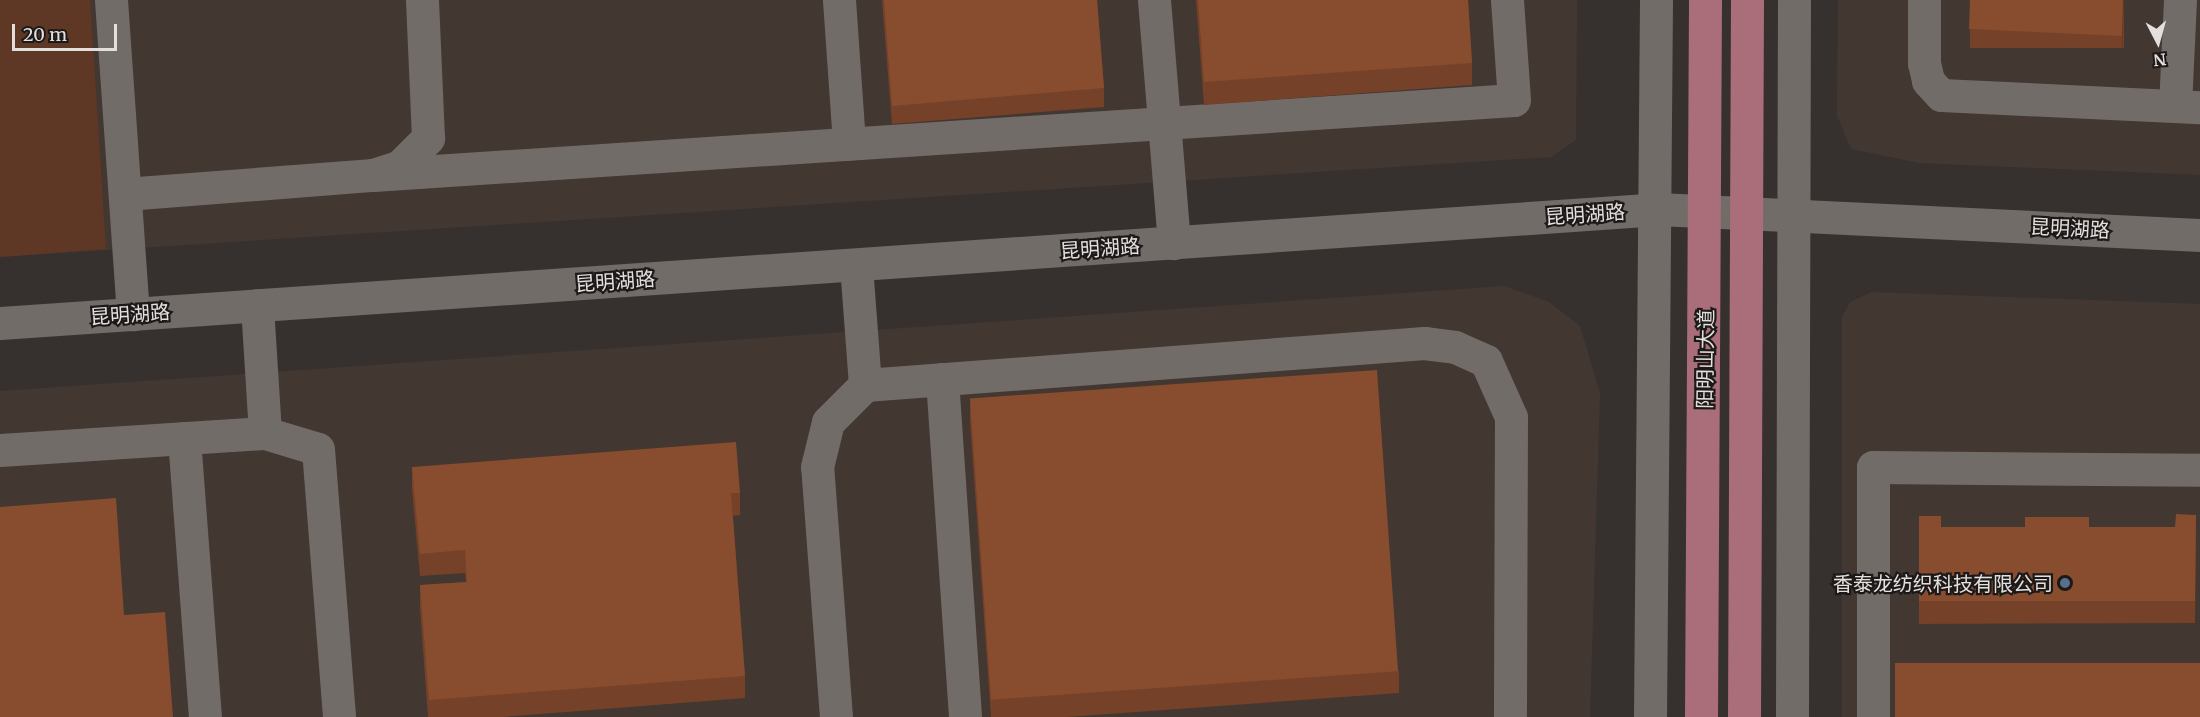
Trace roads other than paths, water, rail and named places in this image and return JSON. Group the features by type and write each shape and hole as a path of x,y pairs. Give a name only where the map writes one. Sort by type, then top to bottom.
{"main road":[{"name":"阳明山大道","path":"1701,717 1706,0"},
{"name":"阳明山大道","path":"1744,717 1747,0"}],"street":[{"path":"111,0 134,314"},
{"path":"373,175 400,166 428,138 422,0"},
{"path":"839,0 849,144"},
{"path":"1154,0 1174,243"},
{"path":"125,194 373,175 1514,100 1507,0"},
{"path":"1650,717 1658,209 1656,0"},
{"path":"1792,717 1794,0"},
{"path":"1924,0 1924,63 1928,81 1941,94 2188,107 2180,0"},
{"name":"昆明湖路","path":"0,323 1658,209 1747,209 2200,235"},
{"path":"856,265 865,385"},
{"path":"257,305 265,433"},
{"path":"836,717 817,467 828,422 865,385 1424,343 1455,347 1486,361 1511,417 1510,717"},
{"path":"942,379 965,717"},
{"path":"0,450 265,433 318,448 339,717"},
{"path":"184,438 205,717"},
{"path":"1873,717 1873,467 2200,470"}],"place":[{"name":"香泰龙纺织科技有限公司","path":"2065,583"}]}
